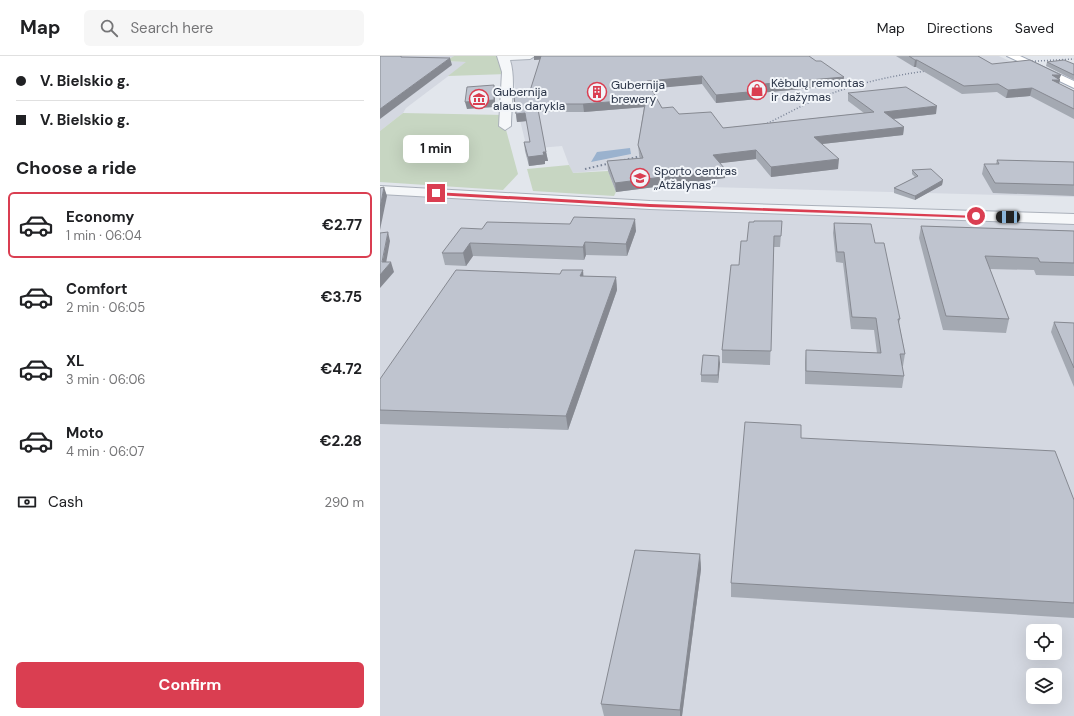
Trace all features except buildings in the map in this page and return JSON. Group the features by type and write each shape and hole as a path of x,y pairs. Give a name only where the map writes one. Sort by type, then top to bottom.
{"main road":[{"path":"1012,56 1074,85"}],"street":[{"path":"505,126 507,74 503,57 530,56"},
{"path":"380,190 650,205 1074,219"}],"shaded area":[{"path":"380,56 454,56 447,61 467,62 406,108 403,113 380,131"},
{"path":"536,56 999,56 1074,92 1074,197 672,186 661,165 572,173 562,146 527,149 519,116 511,59"},
{"path":"380,190 1074,219 1074,716 380,716"}],"green space":[{"path":"454,56 502,56 507,74 448,76 466,62 446,61"},
{"path":"403,113 504,115 505,126 518,174 503,190 380,182 380,131"},
{"path":"569,165 573,173 608,171 616,192 614,196 533,191 527,169"}],"water":[{"path":"630,148 631,154 591,162 597,152"}],"railway":[{"path":"1020,62 1074,59"},
{"path":"759,127 808,103 844,89 888,77 934,70"},
{"path":"585,169 650,154"}],"place":[{"name":"Kėbulų remontas ir dažymas","path":"757,90"},
{"name":"Gubernija brewery","path":"597,92"},
{"name":"Gubernija alaus darykla","path":"479,99"},
{"name":"Sporto centras „Atžalynas“","path":"640,178"}],"route":[{"path":"436,193 650,205 815,212 976,216"}]}
